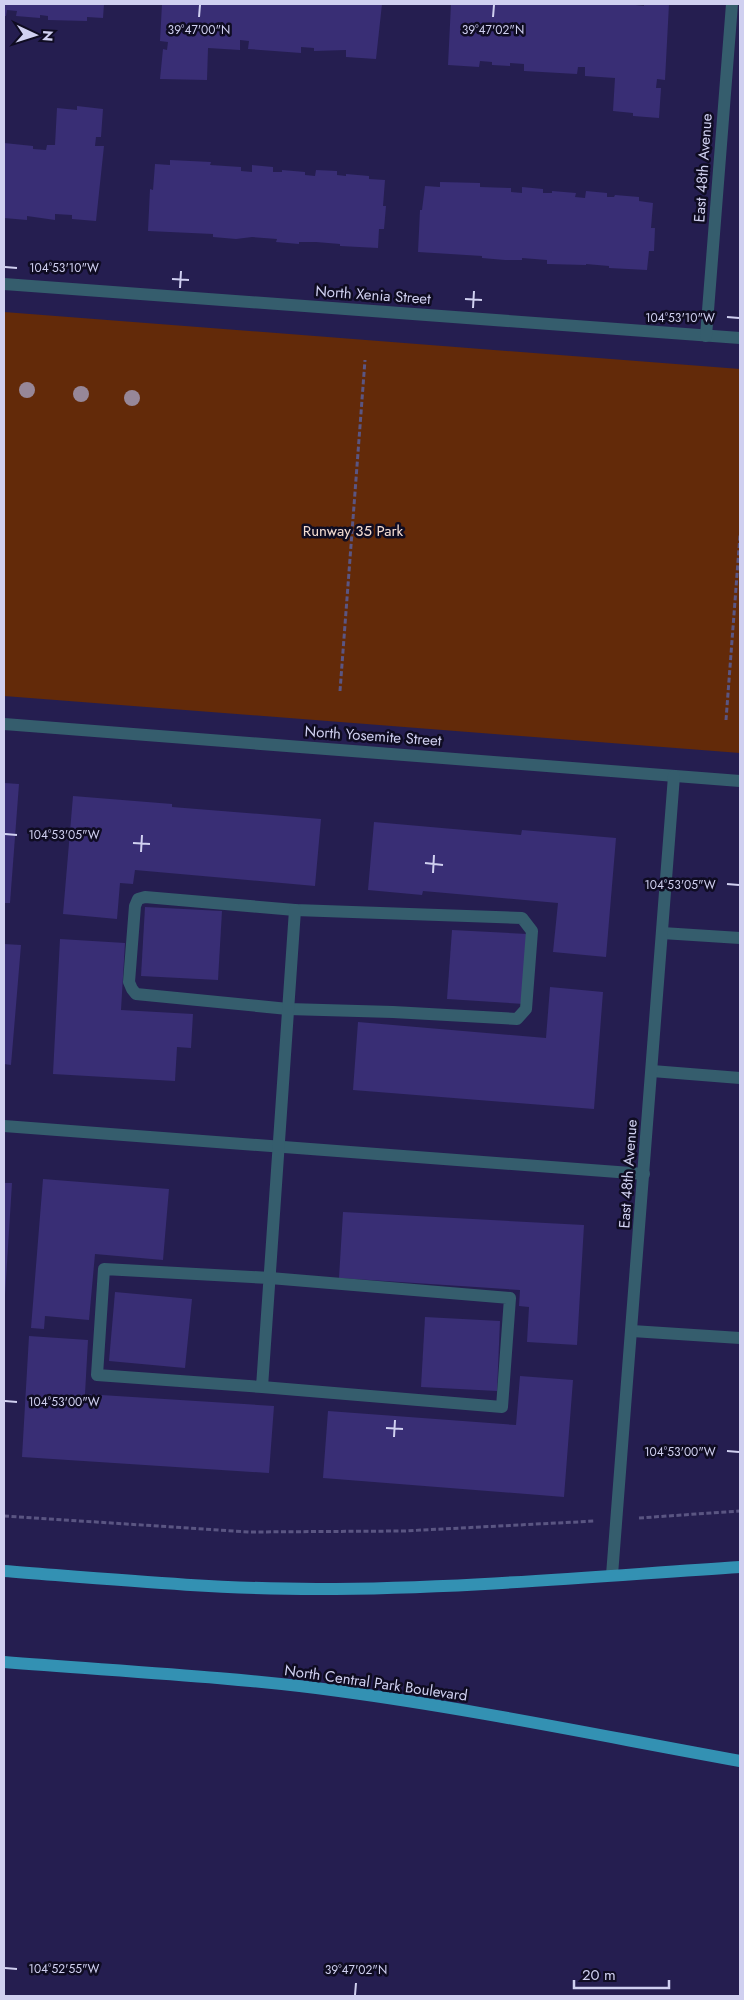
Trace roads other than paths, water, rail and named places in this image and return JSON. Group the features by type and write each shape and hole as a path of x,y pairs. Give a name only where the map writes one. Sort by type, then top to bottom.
{"main road":[{"path":"4,1571 168,1583 316,1589 417,1586 740,1567"},
{"name":"North Central Park Boulevard","path":"4,1662 211,1678 338,1691 456,1710 740,1761"}],"street":[{"name":"East 48th Avenue","path":"706,336 732,4"},
{"name":"North Xenia Street","path":"4,284 740,338"},
{"name":"North Yosemite Street","path":"4,724 740,781"},
{"name":"East 48th Avenue","path":"612,1575 618,1519 674,776"},
{"path":"145,897 295,910 522,918 532,931 526,1009 517,1019 393,1012 288,1009 136,994 132,989 129,982 135,906 138,899 145,897"},
{"path":"262,1387 295,910"},
{"path":"662,933 740,938"},
{"path":"652,1071 740,1078"},
{"path":"4,1126 644,1174"},
{"path":"104,1269 270,1278 510,1298 502,1407 262,1387 97,1375 104,1269"},
{"path":"632,1331 740,1338"}],"park label":[{"name":"Runway 35 Park","path":"353,531"}]}
